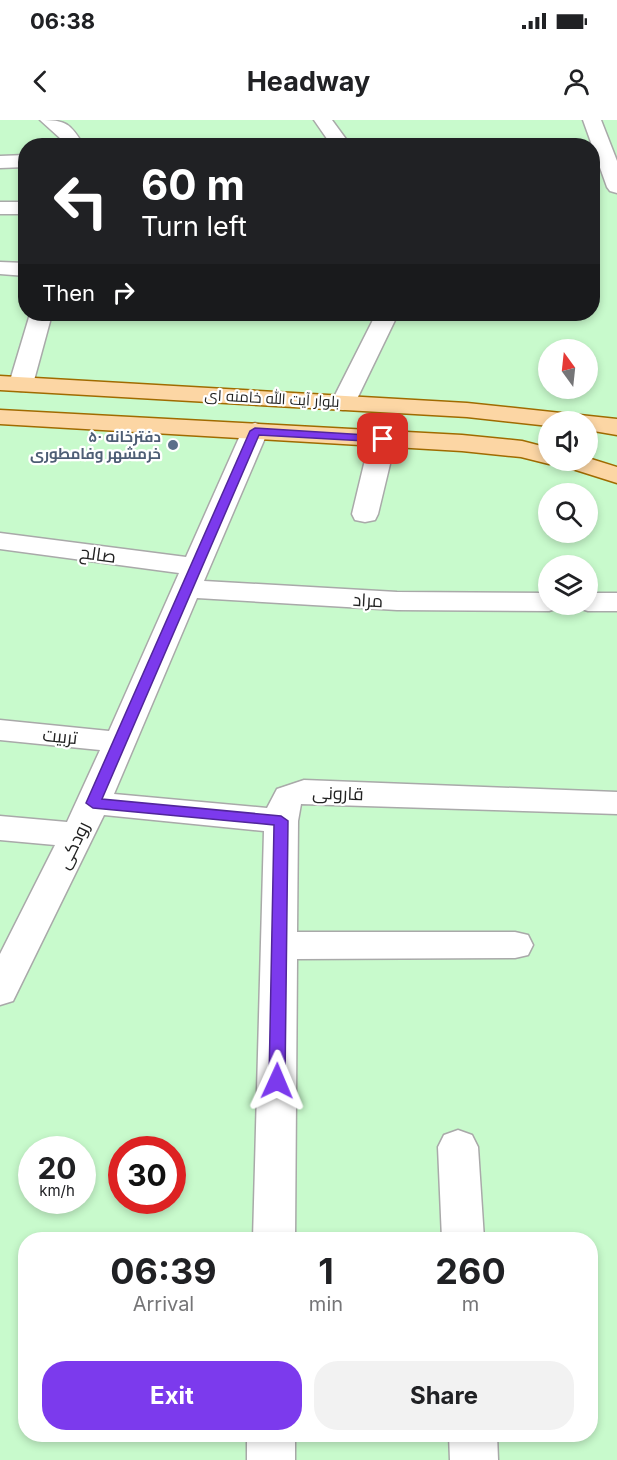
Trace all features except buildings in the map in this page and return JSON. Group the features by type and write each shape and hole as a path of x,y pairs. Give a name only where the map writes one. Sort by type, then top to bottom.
{"main road":[{"name":"بلوار آیت الله خامنه ای","path":"11,384 343,402 467,410 538,418"},
{"path":"3,418 11,384"},
{"name":"بلوار آیت الله خامنه ای","path":"3,418 383,439 522,449 538,453"},
{"path":"598,425 617,428"},
{"path":"598,469 617,475"}],"street":[{"path":"49,120 70,138"},
{"path":"323,120 336,138"},
{"path":"592,120 599,138"},
{"path":"600,142 611,172"},
{"path":"0,162 18,161"},
{"path":"0,208 18,208"},
{"path":"0,268 18,269"},
{"path":"11,384 38,321"},
{"path":"343,402 384,321"},
{"name":"رودکی","path":"0,991 93,803 255,431"},
{"path":"365,514 383,439"},
{"name":"صالح","path":"0,541 192,578"},
{"name":"مراد","path":"192,578 397,602 538,602"},
{"path":"598,602 617,602"},
{"name":"تربیت","path":"0,730 120,742"},
{"name":"قارونی","path":"274,1232 281,821 287,797 293,792 304,791 617,804"},
{"path":"93,803 281,821"},
{"path":"0,828 77,835"},
{"path":"279,946 514,945"},
{"path":"458,1147 463,1232"},
{"path":"271,1442 271,1460"},
{"path":"473,1442 474,1460"}],"green space":[{"path":"0,120 617,120 617,1460 0,1460"}],"place":[{"name":"دفترخانه ۵۰ خرمشهر وفامطوری","path":"173,445"}],"route":[{"path":"277,1081 281,821 93,803 255,431 383,439"}]}
